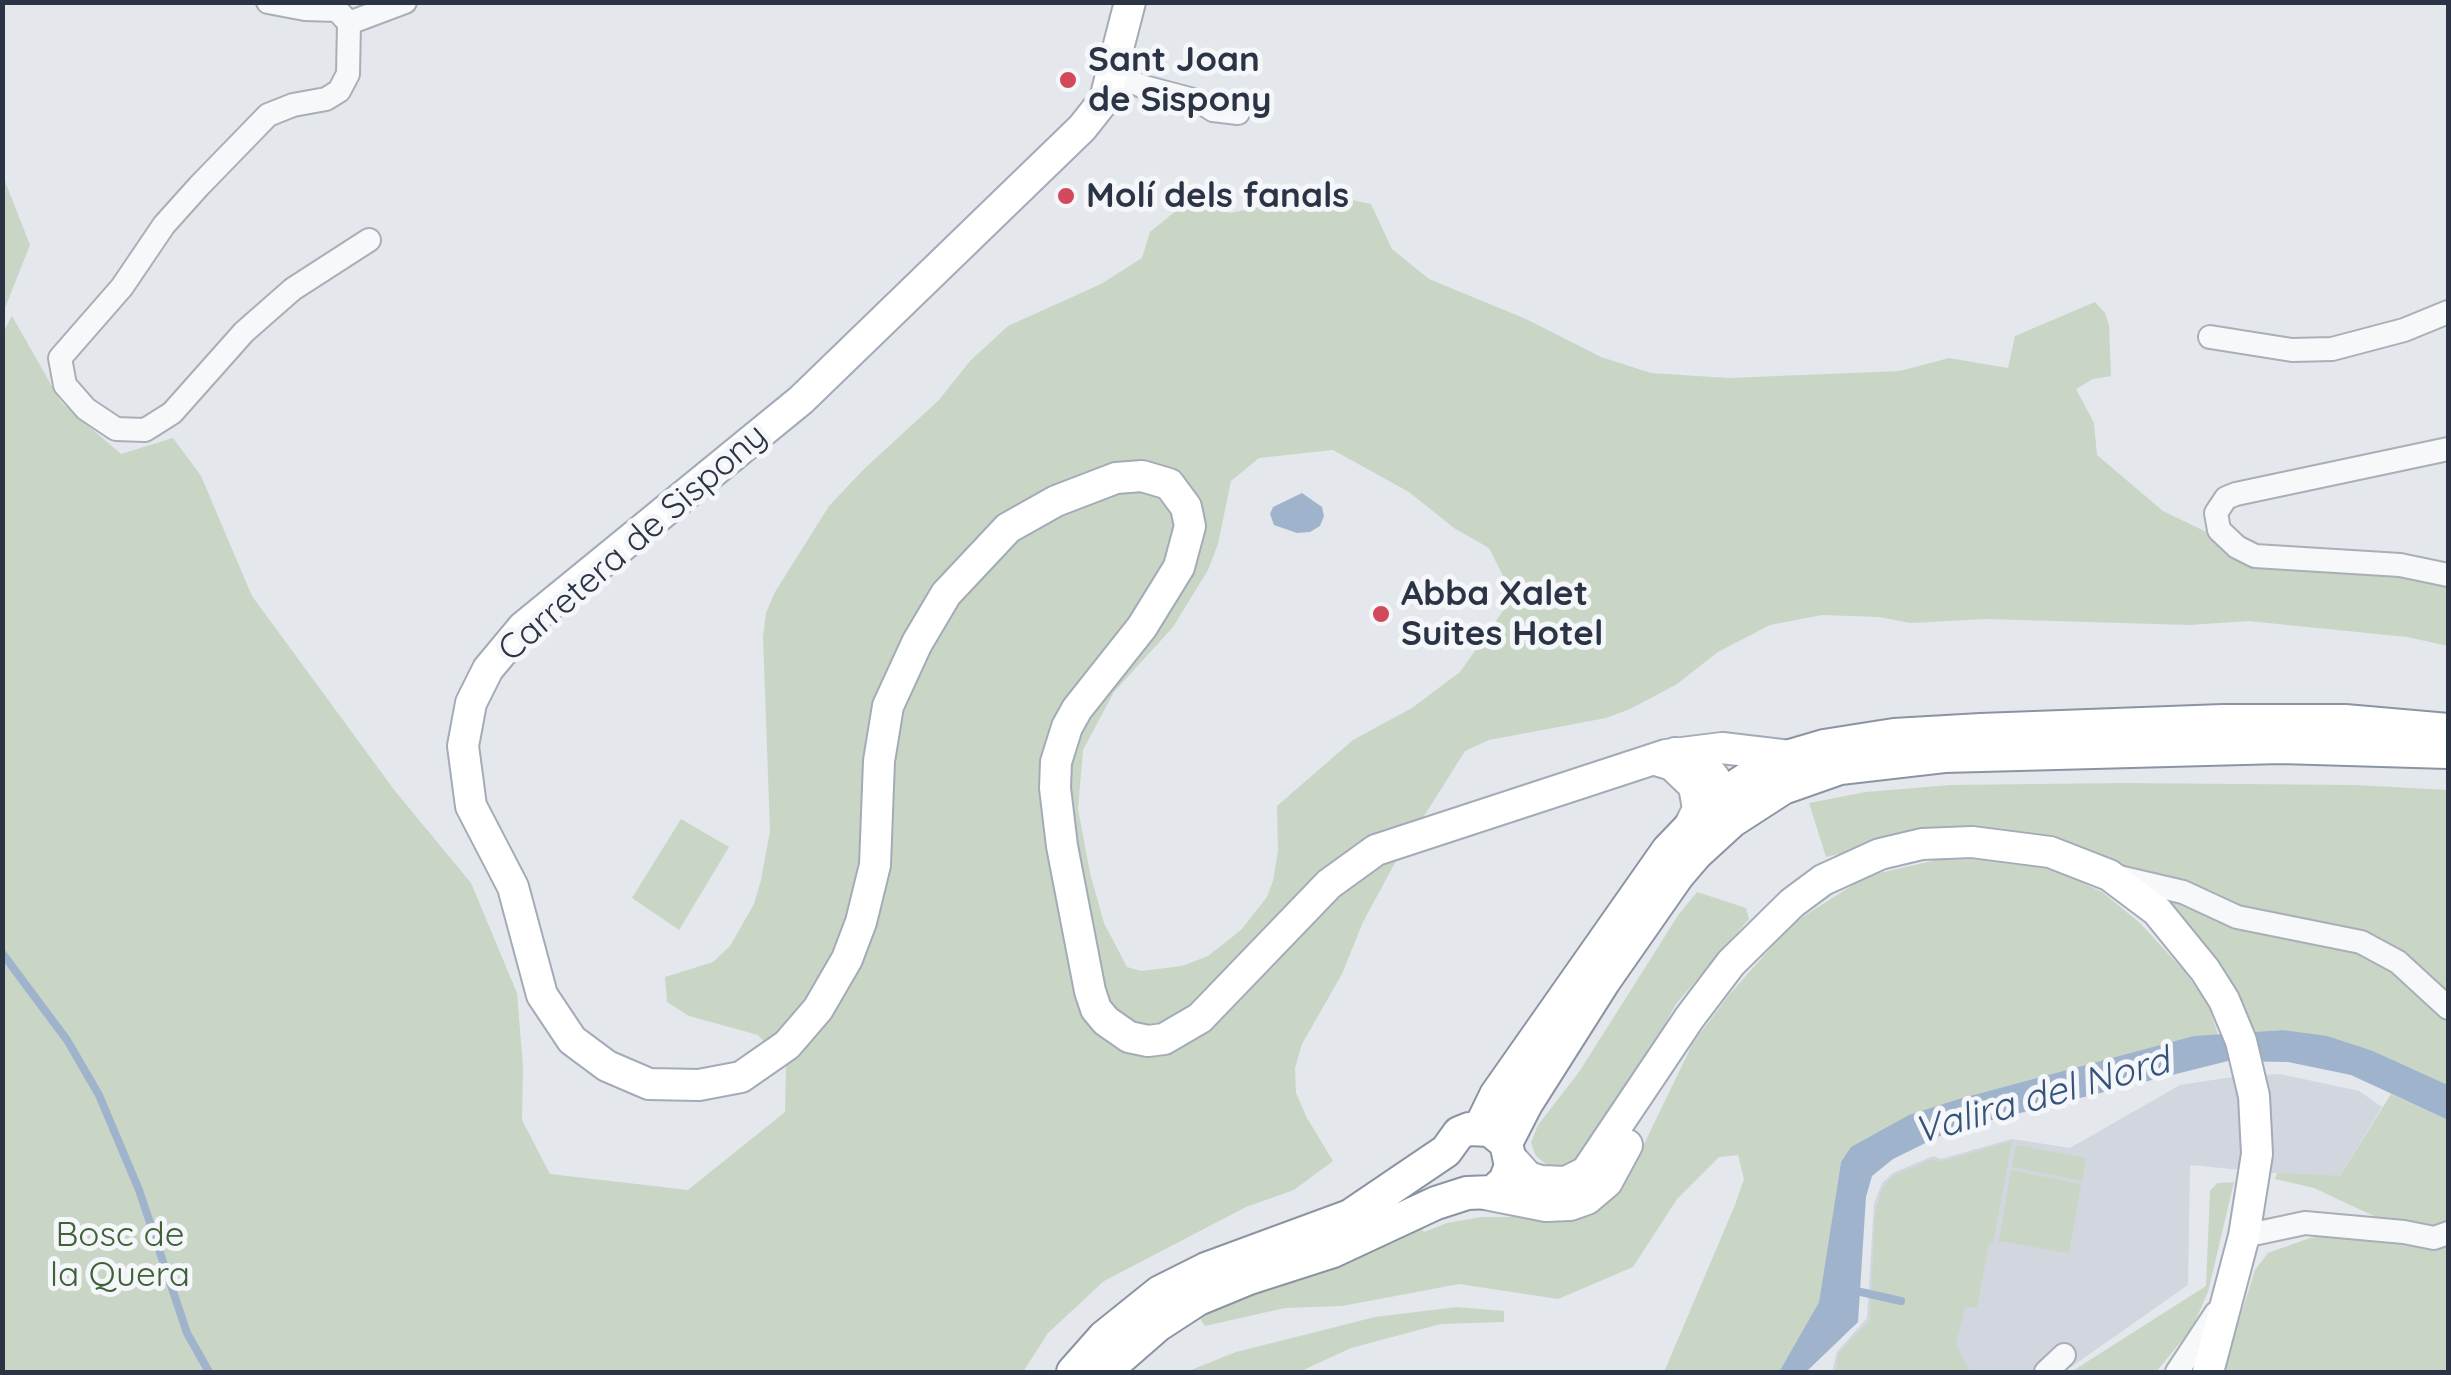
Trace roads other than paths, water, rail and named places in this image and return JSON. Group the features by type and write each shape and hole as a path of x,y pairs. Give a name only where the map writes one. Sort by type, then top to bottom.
{"highway":[{"path":"1499,1143 1718,798 1740,781 1790,756 1894,734 2056,727 2310,721 2448,730"},
{"path":"1432,1160 1440,1139 1469,1112 1496,1095 1538,1040 1640,885 1693,840 1783,788 1840,768 1944,756 2282,747 2448,752"},
{"path":"1104,1372 1158,1326 1198,1299 1334,1251 1407,1215 1505,1181 1496,1095"},
{"path":"1073,1372 1104,1337 1160,1292 1206,1269 1350,1216 1399,1185 1459,1134 1499,1143"},
{"path":"1432,1160 1444,1162 1450,1181 1476,1194"}],"main road":[{"name":"Carretera de Sispony","path":"1130,2 1098,112 802,400 524,627 488,669 471,703 463,746 471,806 513,886 542,995 572,1040 607,1066 649,1084 698,1085 741,1077 787,1045 818,1009 847,959 861,922 875,865 880,761 888,706 946,594 1008,528 1056,501 1116,478 1142,476 1169,484 1186,507 1190,526 1179,567 1142,627 1078,709 1067,727 1056,762 1062,846 1090,991 1096,1009 1106,1021 1129,1037 1164,1039 1200,1018 1286,926 1363,857 1463,820 1663,756"},
{"path":"1663,756 1722,748 1790,756"},
{"path":"1663,756 1703,763 1710,771 1718,798"},
{"path":"1663,756 1694,786 1698,809 1693,840"},
{"path":"1499,1143 1528,1176 1540,1182 1566,1182 1586,1172 1731,962 1792,903 1823,880 1880,854 1922,844 1972,842 2050,852 2109,874 2157,911 2205,970 2224,1000 2241,1040 2250,1070 2257,1154 2246,1226 2208,1372"},
{"path":"1476,1194 1509,1202 1558,1206 1587,1200 1598,1192 1618,1164 1690,1017"}],"street":[{"path":"268,2 337,10 349,23 348,74 339,92 268,115 164,225 122,287 60,358 66,385 86,409 116,429 145,430 172,414 244,332 292,290 369,240"},
{"path":"349,23 405,2"},
{"path":"1112,73 1213,110 1238,113"},
{"path":"2210,337 2292,350 2332,349 2404,330 2448,312"},
{"path":"2448,449 2236,494 2226,498 2216,513 2219,530 2237,547 2255,556 2400,566 2448,575"},
{"path":"2109,874 2183,892 2237,917 2361,942 2398,962 2448,1008"},
{"path":"2246,1226 2304,1223 2434,1238 2448,1233"},
{"path":"2177,1372 2230,1289"},
{"path":"2046,1372 2064,1355"}],"water":[{"path":"1302,493 1322,507 1320,526 1297,533 1274,525 1270,514 1273,507"},
{"name":"Valira del Nord","path":"2283,1030 2327,1036 2373,1051 2448,1085 2448,1120 2351,1075 2288,1062 2228,1061 1952,1130 1893,1159 1872,1176 1866,1197 1858,1322 1806,1372 1779,1372 1819,1302 1841,1162 1851,1147 1909,1115 1959,1099 2194,1036"}],"waterway":[{"path":"2,953 67,1040 99,1095 139,1190 187,1333 209,1372"},
{"path":"1852,1290 1901,1301"}],"place":[{"name":"Sant Joan de Sispony","path":"1068,80"},
{"name":"Molí dels fanals","path":"1066,196"},
{"name":"Abba Xalet Suites Hotel","path":"1381,614"}],"park label":[{"name":"Bosc de la Quera","path":"120,1255"}]}
